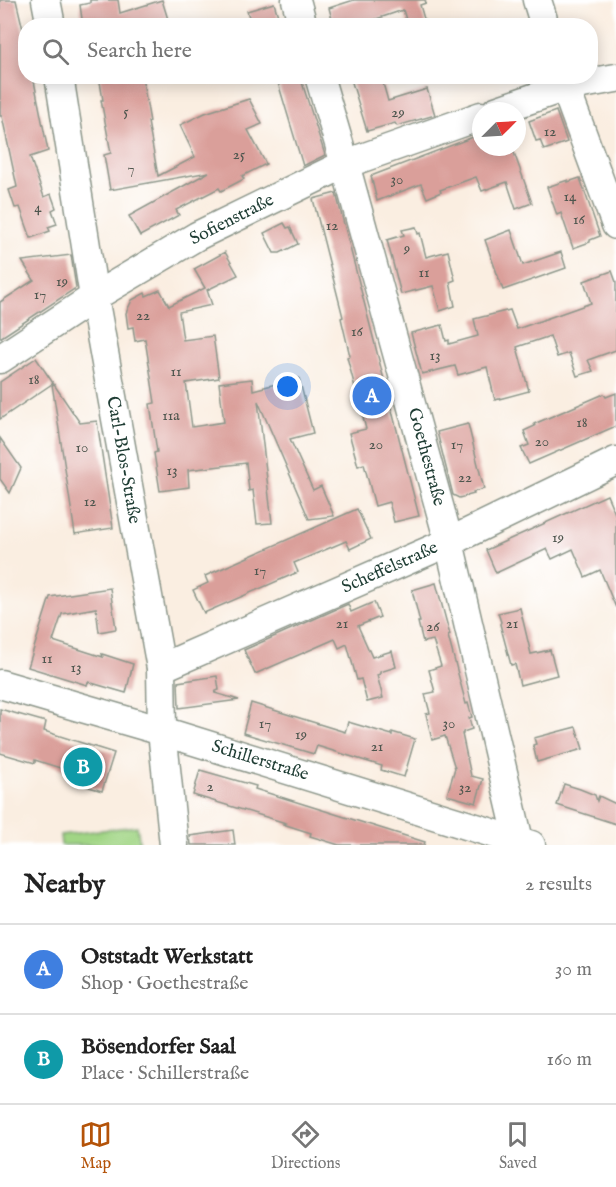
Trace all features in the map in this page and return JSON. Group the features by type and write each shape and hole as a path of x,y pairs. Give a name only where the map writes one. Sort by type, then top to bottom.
{"street":[{"path":"46,0 49,18"},
{"path":"296,0 301,18"},
{"path":"537,0 543,18"},
{"path":"598,79 616,78"},
{"name":"Carl-Blos-Straße","path":"60,84 94,297 161,668 162,731 174,845"},
{"name":"Goethestraße","path":"321,84 449,542 523,844"},
{"path":"517,102 558,84"},
{"path":"564,84 616,225"},
{"name":"Sofienstraße","path":"0,359 94,297 197,236 345,164 472,119"},
{"name":"Scheffelstraße","path":"161,668 449,542 616,461"},
{"name":"Schillerstraße","path":"0,684 162,731 523,844"}],"green space":[{"path":"137,826 140,845 61,845 60,835"}],"building":[{"path":"0,0 16,0 20,18 18,18 18,84 35,84 48,151 30,157 44,197 51,194 56,208 52,210 57,224 48,227 50,231 31,238 20,207 15,208 9,190 17,187 2,116 0,116"},
{"path":"90,0 118,0 120,13 162,0 168,18 82,18 80,5 90,3"},
{"path":"354,0 425,0 426,3 420,5 424,18 406,18 403,10 380,18 332,18 329,8"},
{"path":"274,3 279,18 249,18 247,11"},
{"path":"100,84 143,84 158,176 195,157 180,125 205,113 249,99 262,124 248,130 266,164 242,176 244,179 221,191 219,188 176,210 179,215 140,236 129,216 209,172 110,190 104,155 111,153 101,100 103,100"},
{"path":"278,84 303,84 325,155 303,166"},
{"path":"352,84 383,84 388,101 427,89 435,115 397,126 395,123 367,131"},
{"path":"556,111 567,142 544,150 540,140 536,141 529,121"},
{"path":"472,137 472,156 515,156 532,203 516,209 507,182 482,191 476,177 440,190 441,192 427,198 421,184 377,201 371,176"},
{"path":"580,178 600,236 573,248 561,213 557,215 547,187"},
{"path":"336,193 419,516 394,522 389,502 375,506 364,464 358,466 349,433 366,429 347,357 350,356 341,318 343,317 313,199"},
{"path":"284,223 287,228 290,227 298,244 280,253 274,253 264,233"},
{"path":"416,227 418,234 420,233 426,257 448,251 455,280 450,282 455,306 440,311 433,286 401,294 387,240 404,235 402,230"},
{"path":"511,230 523,265 561,252 566,268 503,290 485,240"},
{"path":"225,252 238,275 207,290 212,305 179,312 183,340 213,336 219,378 186,383 192,427 224,422 219,383 252,379 253,390 299,378 313,433 290,439 313,490 321,486 334,516 309,519 258,401 272,523 257,524 253,490 249,491 246,463 188,470 189,487 160,491 150,404 155,403 145,339 135,341 133,327 128,328 126,313 132,300 145,293 146,296 160,290 169,306 205,288 194,269"},
{"path":"71,255 76,288 0,338 0,302 34,280 22,261"},
{"path":"612,271 616,282 616,350 588,360 593,371 577,376 569,353 557,357 550,336 517,347 529,391 495,400 487,367 458,375 455,366 422,374 411,333 442,325 449,344 478,336 474,319 510,310 517,329 591,303 584,281"},
{"path":"36,358 80,423 97,421 113,528 75,534 52,384 0,419 0,382"},
{"path":"616,393 616,426 529,464 521,448 529,445 524,431 535,426 534,424 604,394 606,397"},
{"path":"468,424 484,489 459,498 453,495 437,432"},
{"path":"0,438 21,468 10,493 0,479"},
{"path":"607,495 616,516 616,608 600,570 585,577 573,549 552,559 547,549 496,573 486,550"},
{"path":"357,509 371,539 350,549 346,541 294,563 298,572 204,613 193,590 208,583 205,576"},
{"path":"436,583 466,704 468,703 472,717 469,718 472,729 462,734 471,776 483,779 476,803 447,795 455,768 445,736 432,740 426,714 430,713 425,694 435,692 429,670 441,666 433,640 423,642 412,590"},
{"path":"110,588 116,629 99,632 96,608 62,614 53,641 133,664 126,693 88,682 87,685 28,667 50,597"},
{"path":"374,602 380,617 358,626 372,657 392,651 396,667 377,675 383,698 367,702 361,679 357,680 347,644 339,648 335,639 255,674 244,650 348,604 351,612"},
{"path":"520,608 531,654 550,650 557,675 520,685 515,664 511,665 498,613"},
{"path":"217,676 219,690 215,693 239,700 179,708 178,682"},
{"path":"251,703 345,732 348,722 415,739 404,777 381,770 382,766 317,746 314,754 243,733"},
{"path":"0,709 46,722 44,731 114,753 102,791 73,782 76,773 35,760 35,763 0,753"},
{"path":"576,727 583,749 537,762 533,745 536,744 534,738"},
{"path":"200,770 256,786 255,789 425,842 424,845 339,845 310,836 311,833 283,824 286,823 193,795"},
{"path":"564,784 595,795 597,801 599,796 616,804 616,824 557,805"},
{"path":"233,830 235,845 191,845 190,836"}],"place":[{"name":"Oststadt Werkstatt","path":"372,396"},
{"name":"Bösendorfer Saal","path":"83,767"}]}
